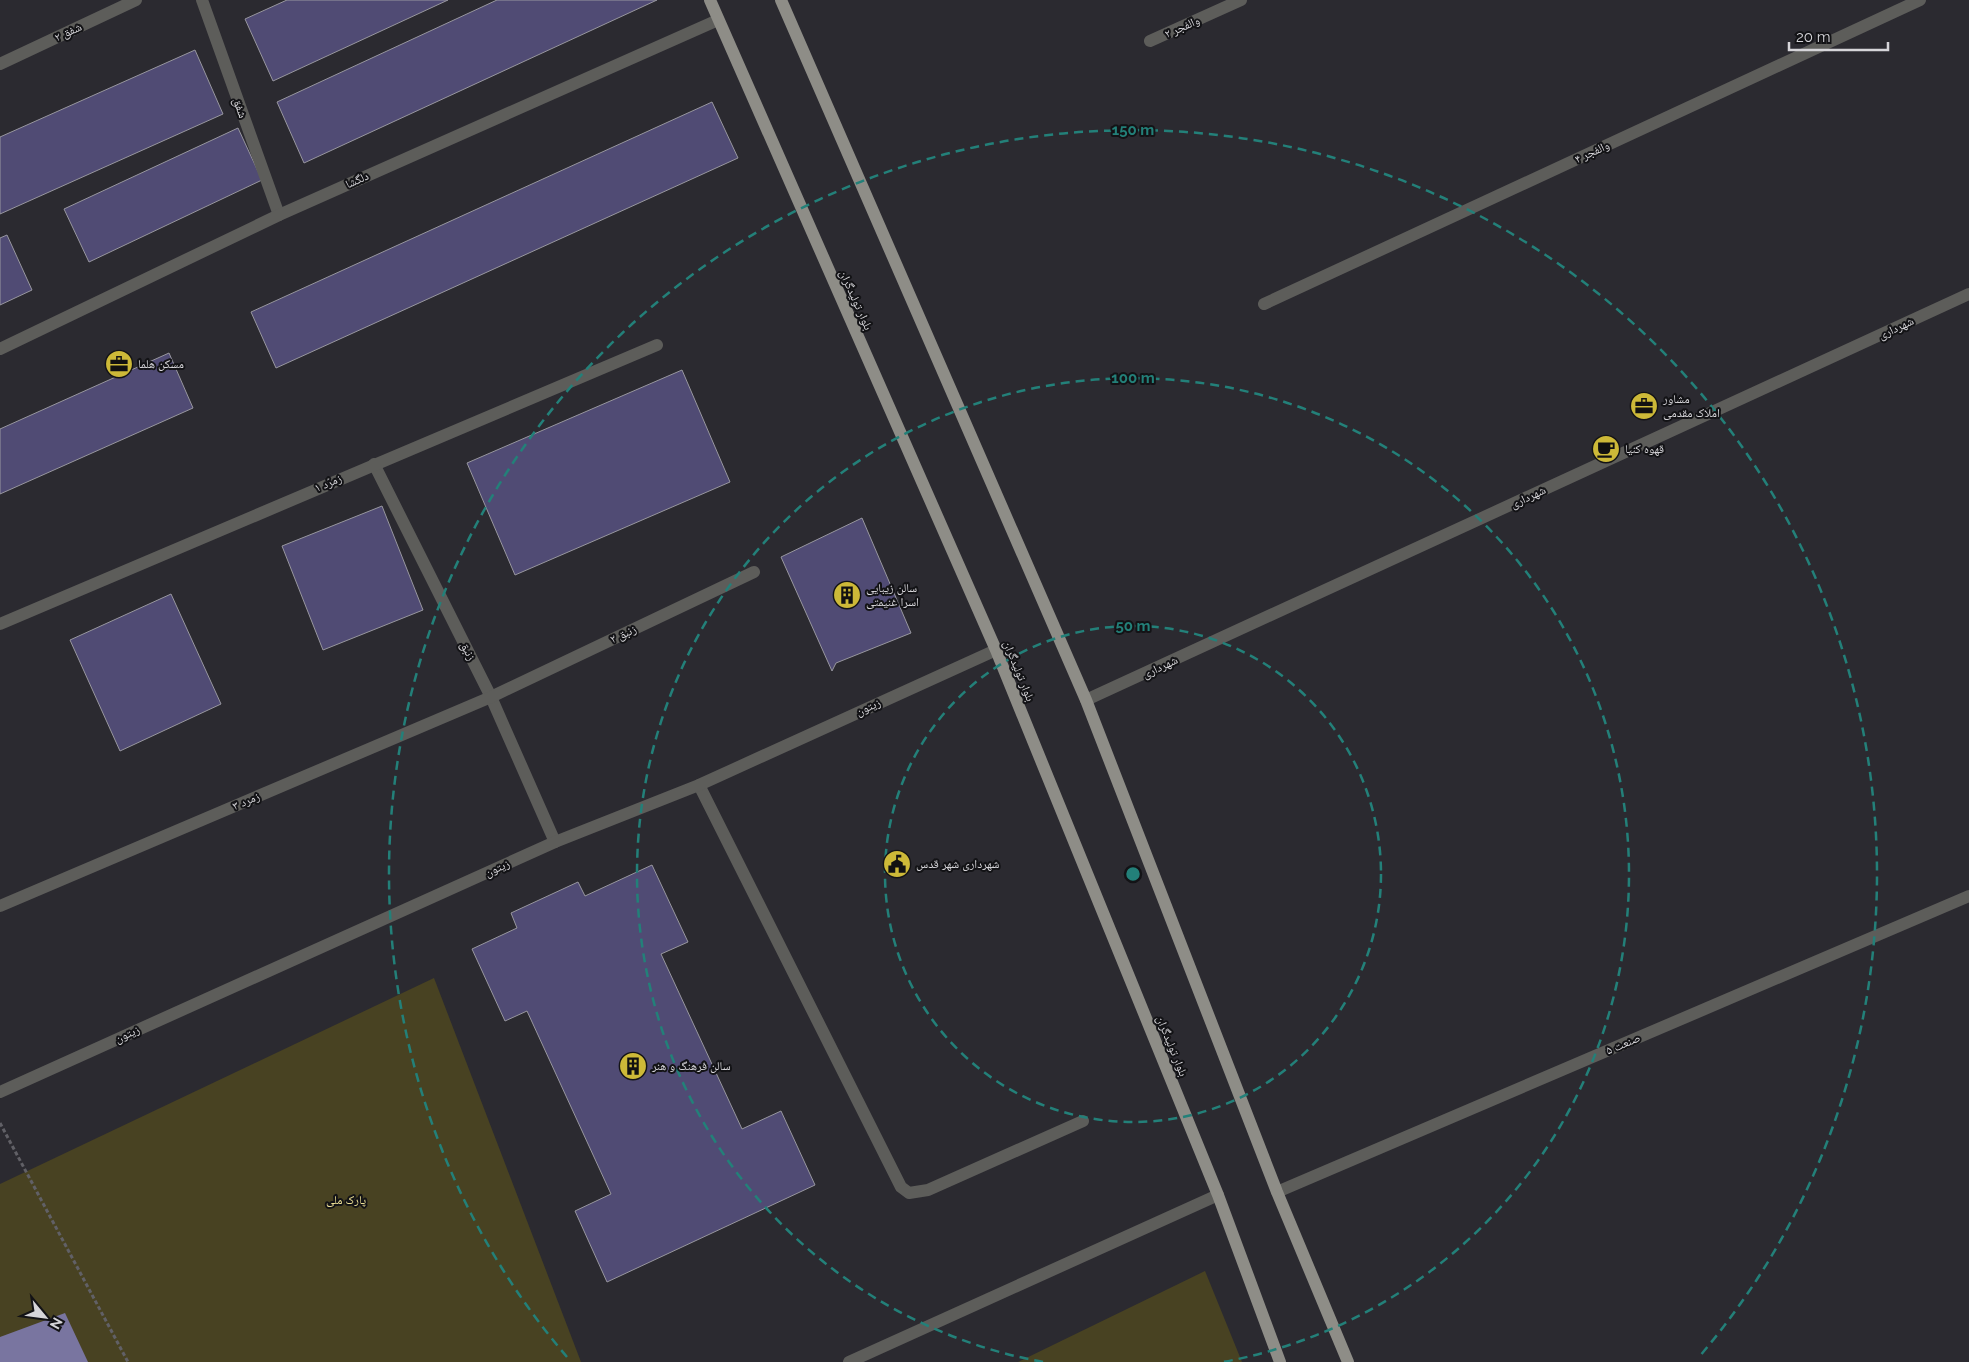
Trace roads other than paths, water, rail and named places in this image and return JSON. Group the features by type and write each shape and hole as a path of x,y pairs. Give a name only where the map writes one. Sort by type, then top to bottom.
{"main road":[{"name":"بلوار تولیدگران","path":"710,0 996,650 1218,1195 1280,1362"},
{"path":"780,0 1086,700 1277,1192 1348,1362"}],"street":[{"name":"شفق ۲","path":"0,64 136,0"},
{"name":"شفق","path":"202,0 279,215"},
{"name":"والفجر ۲","path":"1150,41 1241,0"},
{"name":"والفجر ۴","path":"1264,304 1920,0"},
{"name":"دلگشا","path":"0,349 279,215 718,20"},
{"name":"شهرداری","path":"1086,700 1969,294"},
{"name":"زمرّد ۱","path":"0,624 656,345"},
{"name":"زنبق","path":"374,464 491,697 554,842"},
{"name":"زنبق ۲","path":"491,697 754,572"},
{"name":"زیتون","path":"0,1092 554,842 699,784 996,650"},
{"name":"زمرد ۳","path":"0,906 491,697"},
{"path":"699,784 901,1188 909,1194 928,1190 1083,1121"},
{"name":"صنعت ۵","path":"1277,1192 1969,896"},
{"path":"848,1362 1218,1195"}],"place":[{"name":"مسکن هلما","path":"119,364"},
{"name":"مشاور املاک مقدمی","path":"1644,406"},
{"name":"قهوه کنیا","path":"1606,449"},
{"name":"سالن زیبایی اسرا غنیمتی","path":"847,595"},
{"name":"شهرداری شهر قدس","path":"897,864"},
{"name":"سالن فرهنگ و هنر","path":"633,1066"}],"park label":[{"name":"پارک ملی","path":"346,1200"}]}
